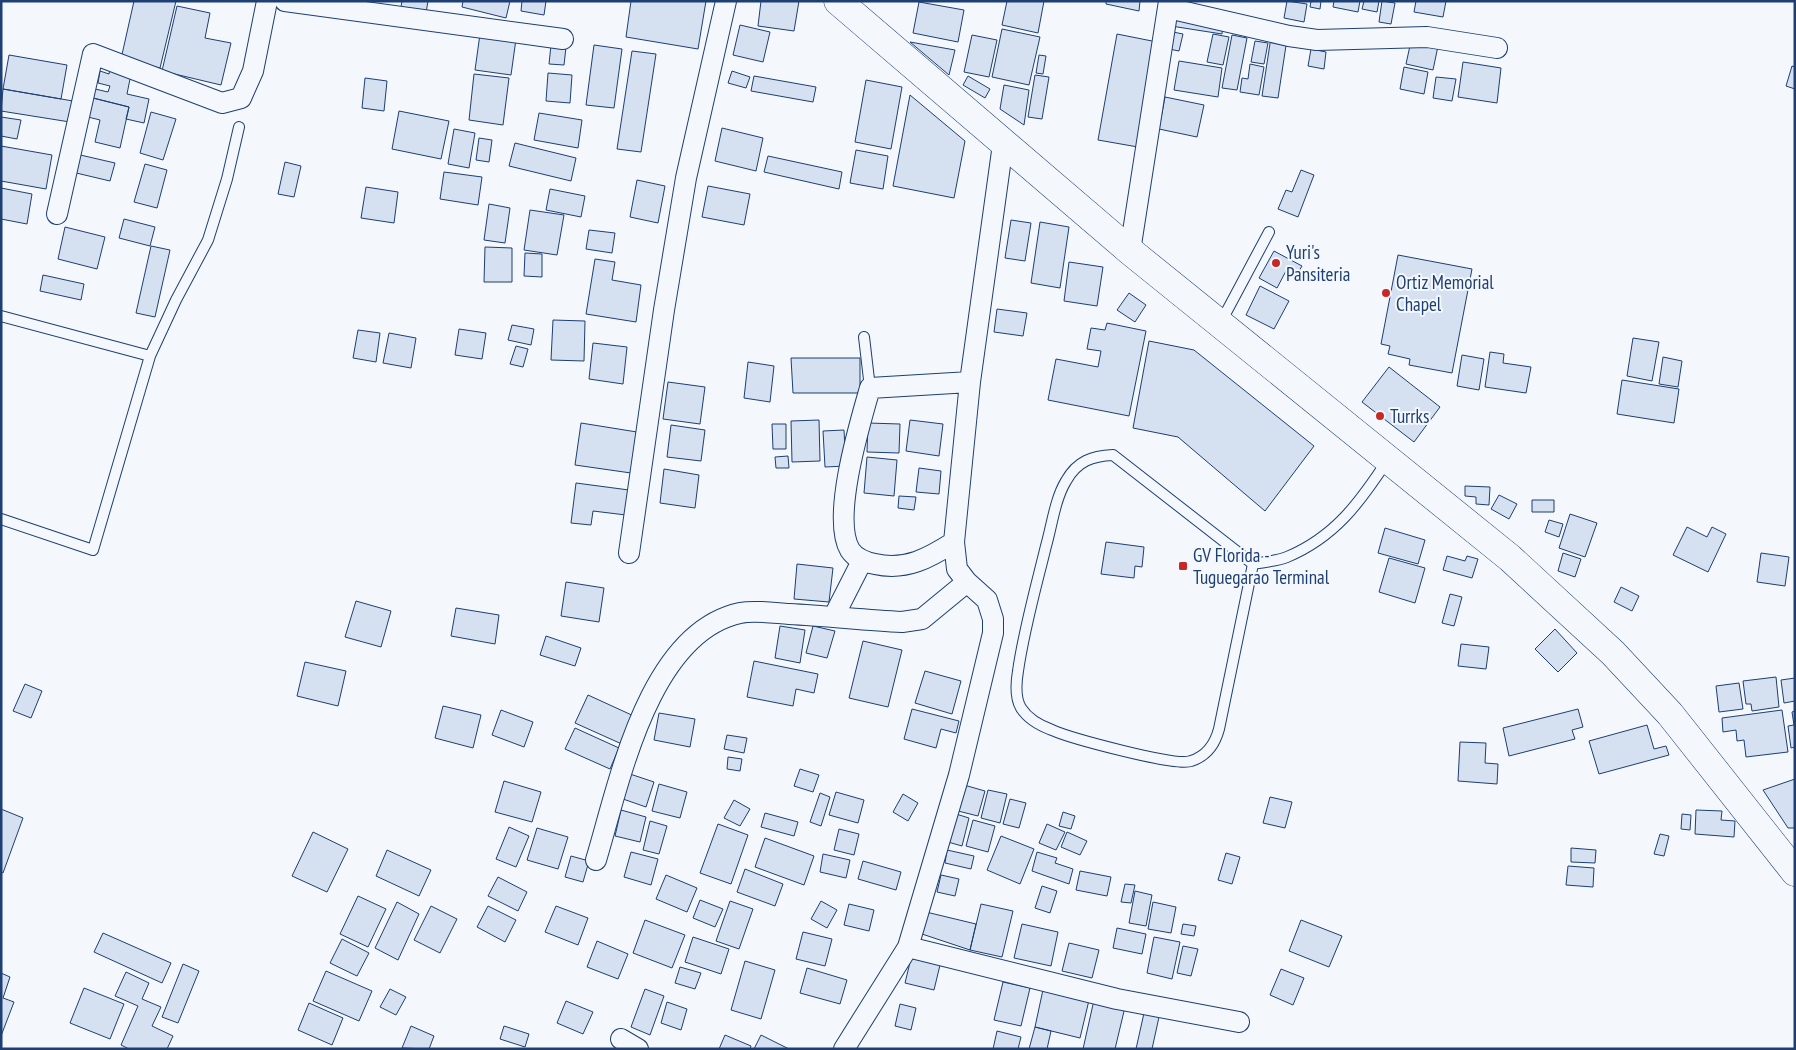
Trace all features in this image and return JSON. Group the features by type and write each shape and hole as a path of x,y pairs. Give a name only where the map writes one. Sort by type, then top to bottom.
{"highway":[{"path":"838,1 1130,251 1510,558 1613,653 1670,714 1784,844 1795,872"}],"street":[{"path":"57,214 93,54 222,103 241,98 253,71 267,1"},
{"path":"285,1 563,39"},
{"path":"629,553 664,310 686,178 726,1"},
{"path":"1130,251 1169,5 1289,36 1317,40 1427,37 1497,48"},
{"path":"844,1049 908,947 960,775 993,633 993,619 987,600 967,582 957,569 954,542 970,382 1003,144"},
{"path":"954,542 927,560 883,566 862,561 850,550 843,532 850,468 870,388 970,382"},
{"path":"834,616 862,561"},
{"path":"596,860 626,760 645,710 662,677 684,646 709,625 740,613 834,616 902,622 922,619 967,582"},
{"path":"908,947 1117,999 1239,1022"}],"lane":[{"path":"1,519 93,550 150,356 176,300 208,240 227,179 238,127"},
{"path":"1221,323 1269,232"},
{"path":"1,316 150,356"},
{"path":"864,337 870,388"},
{"path":"1253,564 1220,729 1215,744 1202,756 1189,762 1166,762 1053,731 1032,720 1022,709 1016,696 1018,673 1056,506 1066,481 1079,466 1093,456 1113,455 1253,564 1286,558 1339,525 1360,502 1388,459"}],"building":[{"path":"134,1 176,1 160,68 121,59"},
{"path":"402,1 428,1 426,13 401,7"},
{"path":"463,1 510,1 506,18 462,7"},
{"path":"522,1 546,1 544,15 521,11"},
{"path":"631,1 706,1 698,49 626,37"},
{"path":"761,1 799,1 794,31 758,26"},
{"path":"1007,1 1044,1 1038,33 1002,25"},
{"path":"1106,1 1140,1 1139,11 1106,4"},
{"path":"1287,1 1307,4 1304,22 1284,18"},
{"path":"1311,1 1321,1 1320,9 1310,7"},
{"path":"1334,1 1360,1 1358,12 1333,7"},
{"path":"1364,1 1379,1 1377,12 1362,9"},
{"path":"1382,1 1395,3 1391,24 1379,22"},
{"path":"1416,1 1446,1 1443,17 1414,12"},
{"path":"919,2 964,10 958,42 913,33"},
{"path":"177,6 210,13 205,38 231,43 221,85 162,71"},
{"path":"1173,17 1223,24 1222,34 1171,26"},
{"path":"740,25 770,32 763,62 733,55"},
{"path":"1002,29 1040,37 1029,85 992,77"},
{"path":"1168,31 1183,34 1179,51 1164,48"},
{"path":"480,34 516,39 511,75 475,70"},
{"path":"1117,34 1157,42 1138,147 1098,140"},
{"path":"1213,34 1229,37 1223,65 1207,62"},
{"path":"972,35 997,40 989,77 964,72"},
{"path":"1232,35 1247,38 1237,90 1222,88"},
{"path":"1271,37 1287,39 1278,98 1262,96"},
{"path":"1255,41 1268,43 1264,64 1251,62"},
{"path":"1411,41 1438,46 1433,70 1406,64"},
{"path":"910,42 955,50 949,75"},
{"path":"551,45 566,47 564,65 549,64"},
{"path":"594,45 622,49 614,108 586,105"},
{"path":"1311,49 1326,52 1324,69 1308,66"},
{"path":"632,51 656,54 641,152 617,149"},
{"path":"9,55 67,65 61,99 3,89"},
{"path":"1039,55 1046,56 1043,74 1036,73"},
{"path":"1179,61 1222,68 1218,97 1174,90"},
{"path":"1463,62 1501,68 1497,103 1458,97"},
{"path":"1250,64 1264,67 1259,95 1240,92 1242,78 1248,79"},
{"path":"1792,66 1795,67 1795,89 1786,86"},
{"path":"1404,67 1428,72 1424,94 1400,89"},
{"path":"110,69 131,74 127,94 149,99 144,123 126,119 129,107 93,98 95,89 108,92 110,86 98,83 100,71 109,74"},
{"path":"732,71 750,77 746,88 728,83"},
{"path":"548,73 572,75 570,103 546,101"},
{"path":"474,74 509,78 503,125 469,120"},
{"path":"1035,75 1049,77 1042,119 1028,117"},
{"path":"754,76 816,87 813,102 751,91"},
{"path":"968,76 990,89 985,98 963,85"},
{"path":"1436,77 1456,79 1452,101 1433,98"},
{"path":"365,78 387,81 384,111 362,108"},
{"path":"866,80 902,87 891,149 855,142"},
{"path":"1004,85 1029,90 1024,125 1000,109"},
{"path":"3,89 73,101 70,122 1,111"},
{"path":"910,95 965,141 954,198 893,186"},
{"path":"1165,97 1204,105 1197,137 1159,129"},
{"path":"93,98 129,107 120,148 95,142 100,120 88,117"},
{"path":"399,111 449,121 441,159 392,149"},
{"path":"151,112 176,119 163,160 140,153"},
{"path":"539,113 582,120 578,148 534,140"},
{"path":"1,117 21,120 17,139 1,136"},
{"path":"722,128 763,138 756,171 715,161"},
{"path":"454,129 475,133 469,168 448,164"},
{"path":"479,138 492,140 489,162 476,160"},
{"path":"515,143 576,158 571,181 509,166"},
{"path":"1,146 52,155 46,189 1,181"},
{"path":"856,150 888,156 883,189 850,183"},
{"path":"76,154 115,163 110,181 72,172"},
{"path":"768,156 842,172 839,189 764,172"},
{"path":"285,162 301,166 294,197 278,194"},
{"path":"145,164 167,170 157,208 134,202"},
{"path":"1301,170 1314,175 1298,217 1278,209 1286,190 1292,192"},
{"path":"444,172 482,177 478,205 440,199"},
{"path":"637,180 665,186 658,223 630,217"},
{"path":"708,186 750,194 744,225 702,217"},
{"path":"366,187 398,192 394,223 361,218"},
{"path":"1,188 32,194 27,224 1,219"},
{"path":"550,189 585,196 581,217 546,210"},
{"path":"489,204 510,208 505,243 484,240"},
{"path":"530,210 564,215 557,255 524,250"},
{"path":"124,219 155,227 150,246 119,238"},
{"path":"1011,220 1031,223 1025,261 1005,258"},
{"path":"1040,222 1069,227 1060,288 1031,283"},
{"path":"65,227 105,237 97,269 58,259"},
{"path":"589,230 615,233 612,253 586,249"},
{"path":"151,246 170,250 155,317 136,313"},
{"path":"485,247 512,248 512,282 484,282"},
{"path":"1274,251 1302,266 1296,276 1286,271 1277,288 1259,278"},
{"path":"525,253 542,254 542,277 524,276"},
{"path":"1398,255 1472,269 1452,373 1409,365 1410,359 1388,354 1390,346 1381,344"},
{"path":"595,259 615,262 612,280 641,285 636,322 586,314"},
{"path":"1069,262 1103,267 1097,306 1064,301"},
{"path":"43,275 84,284 81,300 40,291"},
{"path":"1260,286 1289,301 1274,329 1246,315"},
{"path":"1129,293 1146,305 1135,322 1117,310"},
{"path":"997,309 1027,313 1023,336 994,332"},
{"path":"553,320 585,321 584,361 551,360"},
{"path":"1107,323 1146,331 1129,416 1048,400 1056,359 1098,367 1101,351 1087,349 1091,328 1105,330"},
{"path":"512,325 534,329 531,345 508,340"},
{"path":"459,329 486,333 482,359 455,355"},
{"path":"358,330 380,333 376,362 353,358"},
{"path":"389,333 416,338 411,368 383,363"},
{"path":"1633,338 1659,342 1652,381 1627,376"},
{"path":"1149,341 1194,350 1314,446 1265,511 1178,437 1133,428"},
{"path":"593,343 627,347 623,384 589,379"},
{"path":"516,346 528,349 523,367 510,364"},
{"path":"1490,352 1504,354 1503,363 1531,367 1526,393 1485,387"},
{"path":"1462,355 1484,359 1479,390 1457,386"},
{"path":"1663,357 1682,361 1678,387 1659,384"},
{"path":"791,358 860,358 860,393 793,393"},
{"path":"748,362 774,366 770,402 744,398"},
{"path":"1389,367 1440,407 1414,442 1362,402"},
{"path":"1622,380 1679,389 1674,423 1617,414"},
{"path":"668,382 705,387 700,424 663,419"},
{"path":"819,420 820,461 792,462 791,421"},
{"path":"910,420 943,424 939,456 906,451"},
{"path":"581,423 637,432 631,473 575,465"},
{"path":"868,423 900,424 899,453 867,452"},
{"path":"772,424 786,424 786,449 773,449"},
{"path":"671,425 705,430 701,461 667,457"},
{"path":"844,430 846,466 825,467 823,431"},
{"path":"788,456 789,468 776,468 775,457"},
{"path":"867,457 897,460 894,496 864,493"},
{"path":"919,468 941,471 939,494 916,492"},
{"path":"664,469 699,475 695,508 660,503"},
{"path":"576,483 629,490 626,515 593,511 591,525 571,523"},
{"path":"1465,486 1490,487 1489,505 1476,504 1476,497 1465,496"},
{"path":"1499,495 1517,504 1509,519 1491,509"},
{"path":"899,496 916,497 914,510 898,508"},
{"path":"1532,500 1554,500 1554,512 1532,512"},
{"path":"1570,514 1597,523 1585,557 1559,548"},
{"path":"1549,520 1563,524 1559,537 1545,532"},
{"path":"1687,527 1707,537 1712,527 1726,534 1708,572 1673,555"},
{"path":"1385,528 1425,540 1418,564 1378,553"},
{"path":"1106,542 1144,547 1142,567 1135,566 1134,578 1101,574"},
{"path":"1563,553 1581,559 1575,577 1558,571"},
{"path":"1761,553 1789,557 1785,586 1757,582"},
{"path":"1447,556 1465,561 1467,556 1478,559 1472,578 1443,570"},
{"path":"1389,558 1425,568 1415,603 1379,592"},
{"path":"797,564 833,568 829,602 794,599"},
{"path":"566,582 604,588 599,622 561,616"},
{"path":"1621,587 1639,596 1632,611 1614,602"},
{"path":"1450,594 1462,597 1454,626 1442,623"},
{"path":"356,601 391,611 381,647 345,637"},
{"path":"456,608 499,615 495,644 451,636"},
{"path":"780,626 805,630 800,663 775,658"},
{"path":"813,626 835,631 827,658 806,653"},
{"path":"1555,629 1577,653 1558,672 1535,649"},
{"path":"546,636 581,648 575,666 540,655"},
{"path":"863,641 902,650 888,707 849,698"},
{"path":"1461,644 1489,647 1486,669 1458,666"},
{"path":"754,661 818,674 814,693 796,689 793,706 747,697"},
{"path":"305,662 346,671 338,706 297,696"},
{"path":"925,671 961,681 952,714 915,703"},
{"path":"1776,677 1779,707 1752,711 1751,704 1746,704 1743,681"},
{"path":"1795,678 1795,701 1784,703 1781,680"},
{"path":"1739,683 1743,709 1719,712 1716,686"},
{"path":"25,684 42,691 31,718 13,711"},
{"path":"588,695 636,717 624,745 575,723"},
{"path":"443,706 481,715 473,748 435,738"},
{"path":"912,709 959,721 956,733 941,729 936,748 904,739"},
{"path":"1578,709 1583,727 1572,730 1575,739 1509,756 1503,728"},
{"path":"501,710 533,722 524,747 492,735"},
{"path":"1782,710 1788,752 1746,757 1744,740 1737,741 1736,730 1723,732 1722,718"},
{"path":"1795,711 1795,747 1791,748 1788,726 1794,725 1792,712"},
{"path":"659,713 695,719 690,747 654,740"},
{"path":"1647,725 1654,749 1666,746 1669,755 1599,774 1589,741"},
{"path":"575,728 619,748 610,769 565,749"},
{"path":"727,735 747,738 744,753 724,749"},
{"path":"1460,742 1486,743 1485,763 1498,764 1497,784 1458,781"},
{"path":"728,757 742,759 740,771 727,769"},
{"path":"800,769 819,775 813,792 794,786"},
{"path":"630,774 654,782 646,807 623,799"},
{"path":"1795,779 1795,828 1788,828 1763,790"},
{"path":"504,781 541,792 532,822 495,812"},
{"path":"659,784 687,792 680,818 652,811"},
{"path":"964,785 985,791 978,816 958,811"},
{"path":"988,790 1007,794 1000,823 981,818"},
{"path":"836,792 864,800 858,823 829,815"},
{"path":"820,793 830,797 821,826 810,822"},
{"path":"903,794 918,803 908,821 893,812"},
{"path":"1270,797 1292,802 1285,828 1263,823"},
{"path":"1010,799 1026,803 1019,828 1003,824"},
{"path":"734,800 750,809 740,826 724,818"},
{"path":"1,809 23,818 3,873 1,872"},
{"path":"621,810 646,817 640,842 615,836"},
{"path":"1696,810 1722,811 1721,820 1735,821 1734,837 1695,834"},
{"path":"1063,812 1075,816 1071,829 1059,826"},
{"path":"765,813 798,822 794,836 761,827"},
{"path":"956,814 969,818 962,846 948,842"},
{"path":"1682,814 1691,815 1690,830 1681,829"},
{"path":"973,820 995,826 988,852 966,846"},
{"path":"650,821 667,826 659,854 643,850"},
{"path":"718,824 748,835 731,884 700,873"},
{"path":"1047,824 1065,832 1056,850 1039,843"},
{"path":"509,827 529,836 516,867 496,859"},
{"path":"537,828 568,837 558,869 527,860"},
{"path":"839,829 859,834 854,855 834,850"},
{"path":"313,832 348,849 327,892 292,876"},
{"path":"1067,832 1087,841 1080,855 1061,847"},
{"path":"1660,834 1669,836 1664,856 1654,854"},
{"path":"1001,836 1034,849 1020,884 987,870"},
{"path":"765,838 814,856 804,885 755,867"},
{"path":"1571,848 1596,850 1595,863 1571,862"},
{"path":"387,850 431,870 419,896 376,876"},
{"path":"947,850 974,856 971,869 945,863"},
{"path":"631,852 658,859 651,885 624,877"},
{"path":"1037,852 1057,858 1055,863 1073,869 1069,884 1032,871"},
{"path":"1226,853 1240,857 1232,884 1218,880"},
{"path":"823,854 850,860 846,878 820,872"},
{"path":"571,856 589,861 583,882 565,877"},
{"path":"863,861 901,872 896,890 858,879"},
{"path":"1568,866 1594,868 1593,887 1566,885"},
{"path":"745,869 783,884 775,906 737,892"},
{"path":"1080,871 1111,877 1107,896 1076,890"},
{"path":"666,875 697,888 687,912 656,899"},
{"path":"941,875 959,879 955,896 937,892"},
{"path":"498,877 527,892 518,911 488,896"},
{"path":"1125,884 1135,885 1131,903 1121,902"},
{"path":"1042,886 1057,891 1050,913 1035,908"},
{"path":"1135,891 1152,895 1146,926 1129,923"},
{"path":"358,896 386,909 368,947 340,934"},
{"path":"700,900 723,909 715,927 693,918"},
{"path":"730,901 753,909 739,949 716,941"},
{"path":"821,901 837,910 827,928 811,919"},
{"path":"397,902 419,914 398,960 375,948"},
{"path":"1153,902 1176,907 1171,933 1148,929"},
{"path":"849,904 874,910 869,931 844,925"},
{"path":"981,904 1013,911 1002,957 970,950"},
{"path":"431,906 457,919 440,953 414,940"},
{"path":"488,906 516,920 505,942 477,927"},
{"path":"556,906 588,918 578,945 545,932"},
{"path":"926,912 976,924 970,950 919,933"},
{"path":"645,920 685,935 672,968 633,953"},
{"path":"1301,920 1342,936 1329,967 1289,951"},
{"path":"1022,924 1058,932 1051,966 1014,958"},
{"path":"1183,924 1196,926 1194,936 1181,934"},
{"path":"1117,928 1146,934 1142,954 1113,948"},
{"path":"803,932 832,939 825,966 796,959"},
{"path":"103,933 171,963 162,983 94,952"},
{"path":"693,937 729,949 721,974 685,962"},
{"path":"1154,937 1180,942 1172,979 1147,973"},
{"path":"342,939 369,953 357,976 330,963"},
{"path":"597,941 628,954 618,979 587,967"},
{"path":"1069,943 1099,950 1092,978 1062,971"},
{"path":"1183,946 1198,949 1191,976 1177,973"},
{"path":"911,958 940,965 934,990 905,983"},
{"path":"745,961 775,970 761,1019 731,1010"},
{"path":"183,964 199,971 178,1023 162,1017"},
{"path":"680,967 701,973 695,989 675,983"},
{"path":"807,968 847,980 840,1004 800,993"},
{"path":"1281,969 1304,978 1293,1005 1270,995"},
{"path":"326,971 372,991 359,1021 313,1001"},
{"path":"126,972 149,983 142,999 161,1007 152,1026 173,1036 167,1049 129,1049 121,1045 138,1006 115,996"},
{"path":"1,973 10,977 3,998 14,1002 1,1036"},
{"path":"1003,982 1030,988 1021,1026 994,1020"},
{"path":"1044,985 1090,996 1080,1038 1035,1027"},
{"path":"84,988 124,1004 110,1039 70,1023"},
{"path":"390,989 406,997 396,1015 380,1007"},
{"path":"645,989 664,996 650,1035 631,1027"},
{"path":"1094,1000 1125,1007 1115,1049 1083,1049"},
{"path":"566,1001 593,1012 583,1034 557,1023"},
{"path":"667,1002 687,1009 681,1030 661,1023"},
{"path":"309,1003 343,1018 332,1045 298,1030"},
{"path":"900,1004 916,1008 911,1030 895,1026"},
{"path":"1144,1013 1159,1017 1152,1049 1136,1049"},
{"path":"411,1026 434,1036 429,1049 402,1048"},
{"path":"504,1026 529,1034 525,1047 500,1039"},
{"path":"1035,1027 1051,1031 1047,1049 1029,1049"},
{"path":"997,1031 1021,1037 1018,1049 993,1049"},
{"path":"725,1035 751,1046 750,1049 719,1049"},
{"path":"761,1035 789,1049 754,1049"}],"place":[{"name":"Yuri's Pansiteria","path":"1276,263"},
{"name":"Ortiz Memorial Chapel","path":"1386,293"},
{"name":"Turrks","path":"1380,416"},
{"name":"GV Florida - Tuguegarao Terminal","path":"1183,566"}]}
